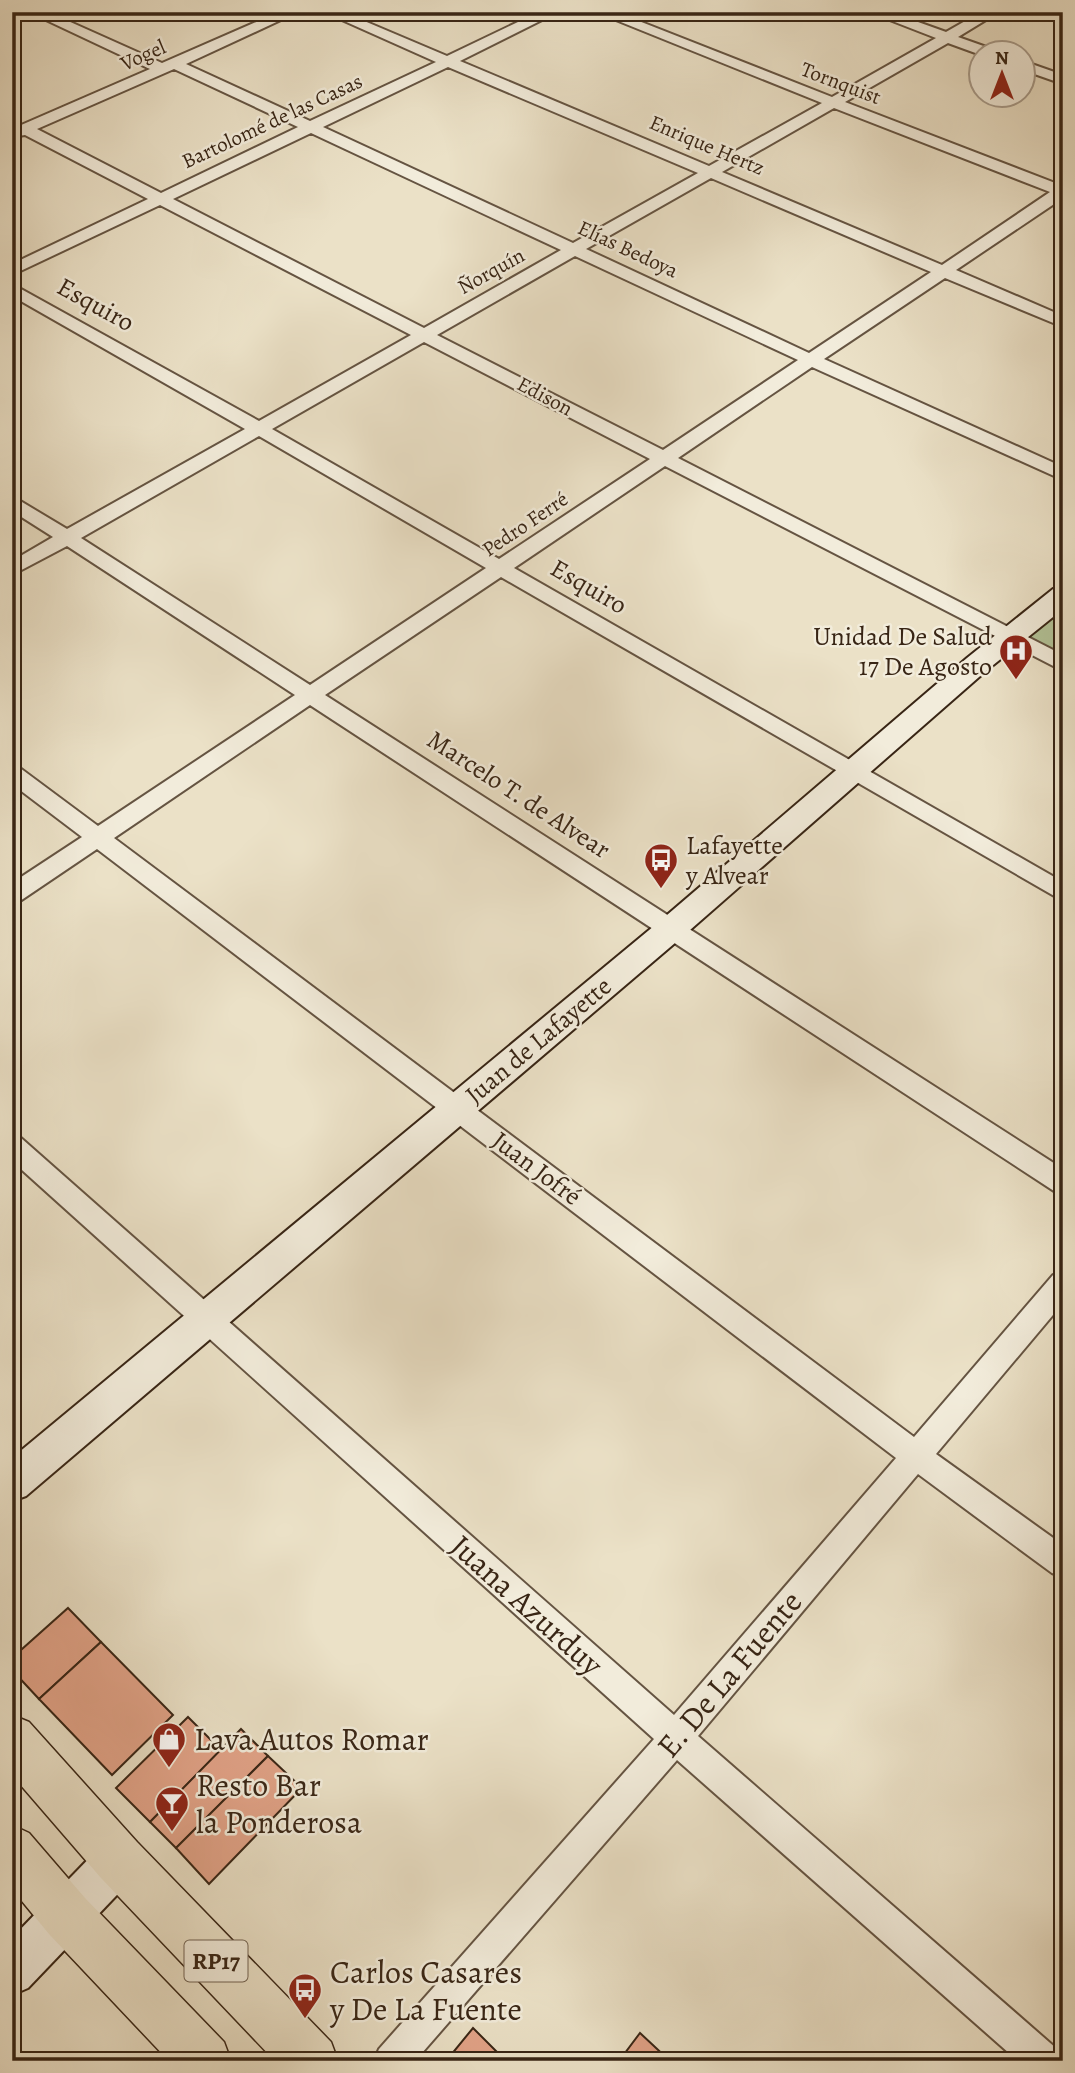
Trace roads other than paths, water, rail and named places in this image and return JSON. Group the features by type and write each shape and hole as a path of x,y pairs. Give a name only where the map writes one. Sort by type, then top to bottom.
{"main road":[{"name":"RP17","path":"12,1740 119,1860 312,2061"},
{"path":"12,1850 67,1916 205,2061"}],"street":[{"name":"Elías Bedoya","path":"36,12 310,127 1063,474"},
{"name":"Vogel","path":"19,132 291,12"},
{"name":"Enrique Hertz","path":"331,12 1063,323"},
{"name":"Bartolomé de las Casas","path":"12,270 551,12"},
{"name":"Tornquist","path":"603,12 1062,192"},
{"path":"876,12 967,45"},
{"name":"Ñorquín","path":"12,569 992,12"},
{"path":"1036,70 1063,80"},
{"name":"Edison","path":"19,132 160,198 1063,664"},
{"name":"Pedro Ferré","path":"12,895 1062,192"},
{"name":"Esquiro","path":"12,289 261,429 1063,893"},
{"name":"Marcelo T. de Alvear","path":"12,502 1063,1182"},
{"name":"Juan de Lafayette","path":"12,1483 210,1319 671,929 852,771 1063,595"},
{"name":"Juan Jofré","path":"12,773 915,1455 1063,1563"},
{"name":"Juana Azurduy","path":"12,1145 210,1319 676,1738 1045,2061"},
{"name":"E. De La Fuente","path":"391,2061 676,1738 1063,1283"},
{"path":"12,1972 119,1860"}],"place":[{"name":"Unidad De Salud 17 De Agosto","path":"1016,681"},
{"name":"Lafayette y Alvear","path":"661,890"},
{"name":"Lava Autos Romar","path":"169,1769"},
{"name":"Resto Bar la Ponderosa","path":"172,1833"},
{"name":"Carlos Casares y De La Fuente","path":"305,2020"}]}
